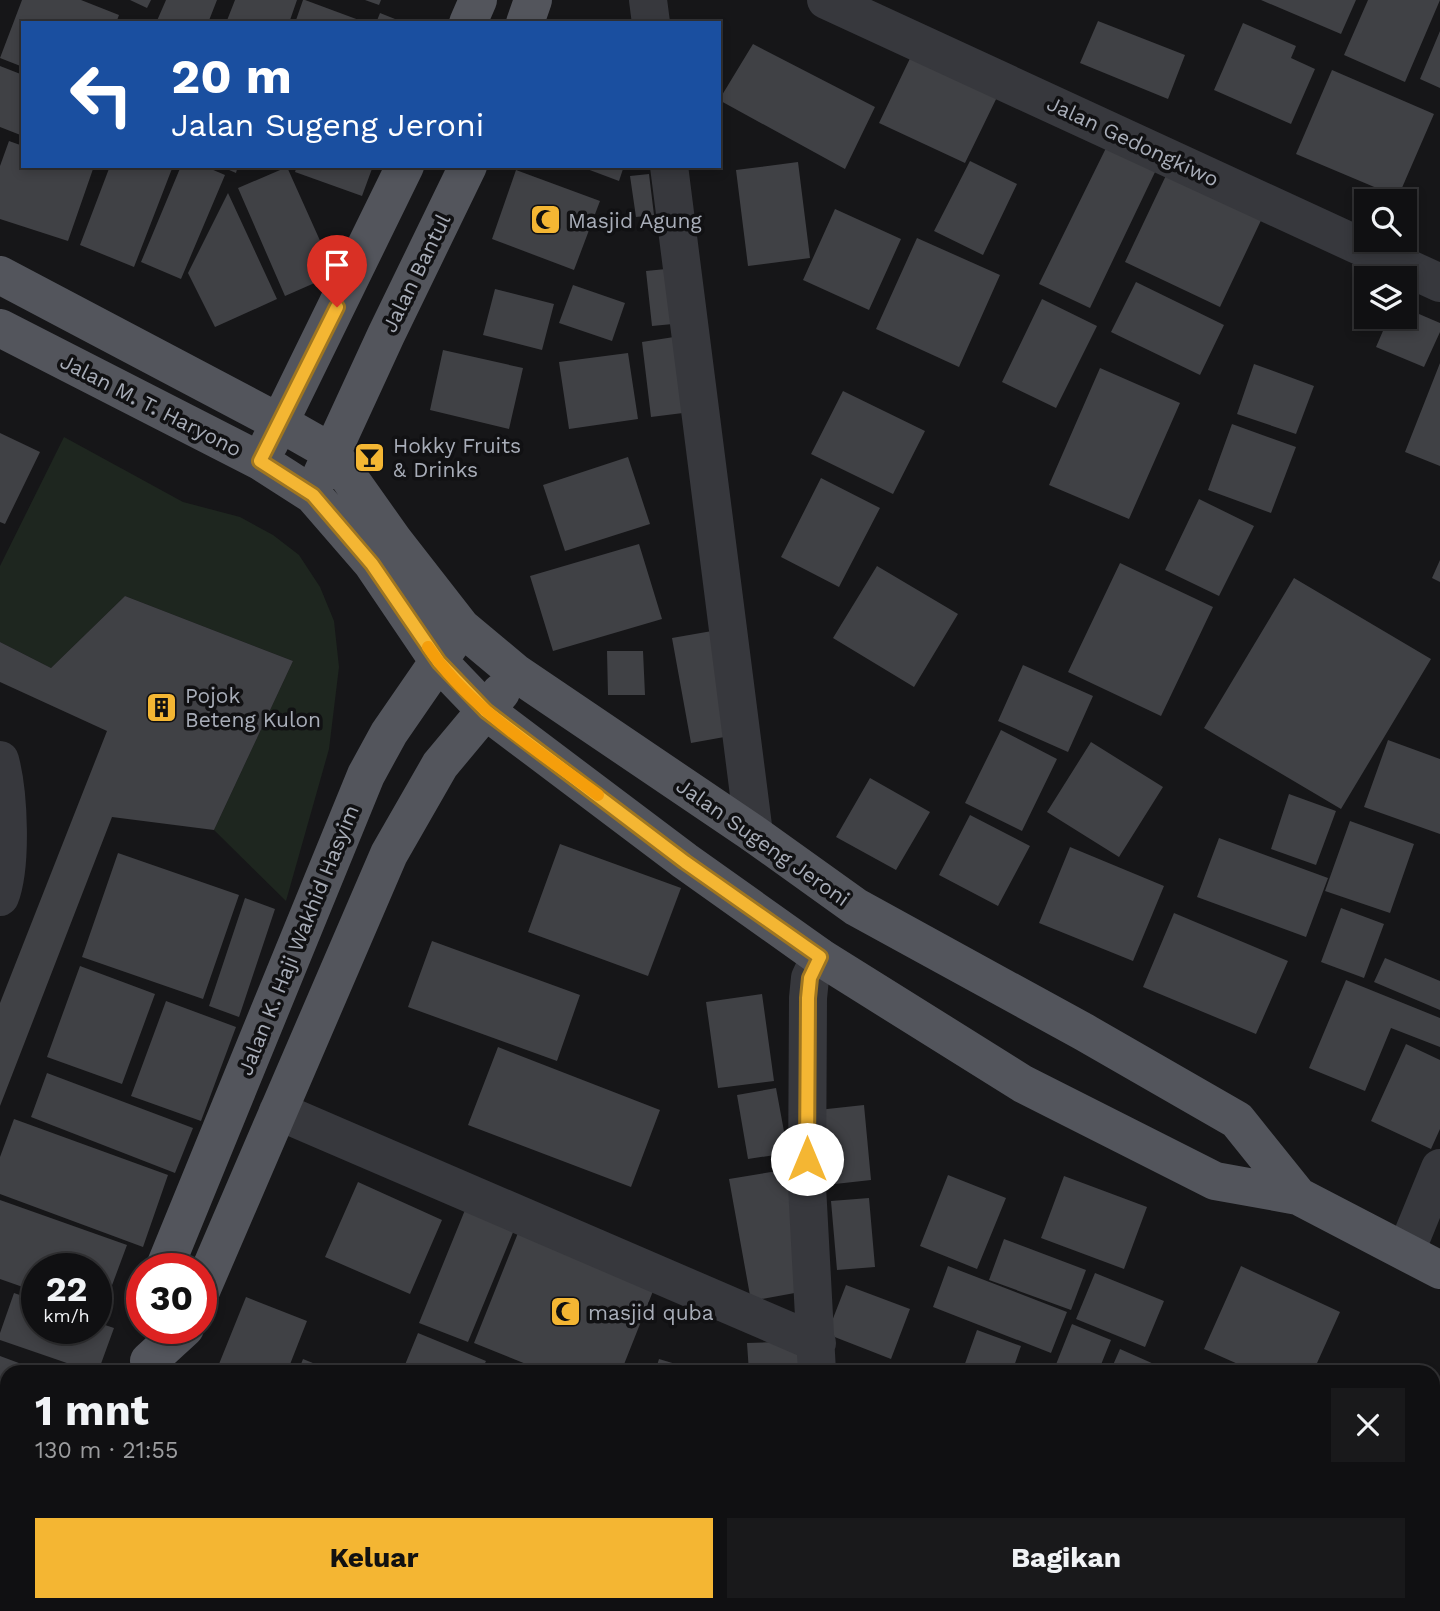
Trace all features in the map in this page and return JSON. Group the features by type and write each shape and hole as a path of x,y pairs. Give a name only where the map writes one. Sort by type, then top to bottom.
{"main road":[{"path":"469,21 478,0"},
{"path":"525,21 533,0"},
{"path":"260,461 404,168"},
{"name":"Jalan Bantul","path":"313,495 467,168"},
{"name":"Jalan M. T. Haryono","path":"0,275 280,422"},
{"name":"Jalan M. T. Haryono","path":"0,328 260,461 313,495 372,564 439,662 486,711"},
{"name":"Jalan Sugeng Jeroni","path":"280,422 331,452 394,541 461,626 516,673 754,834 856,907 1084,1032 1237,1120 1298,1196"},
{"name":"Jalan K. Haji Wakhid Hasyim","path":"171,1253 366,775 389,733 461,626"},
{"path":"217,1254 389,854 440,765 516,673"},
{"name":"Jalan Sugeng Jeroni","path":"486,711 685,862 820,957 1023,1084 1215,1181 1298,1196 1440,1270"},
{"path":"146,1354 161,1344"}],"street":[{"path":"648,0 651,21"},
{"name":"Jalan Gedongkiwo","path":"826,0 1440,283"},
{"path":"669,168 754,834"},
{"path":"0,760 6,780 8,803 5,883 0,897"},
{"path":"278,1111 817,1358 807,1186 808,998 810,978 820,957"},
{"path":"1406,1251 1440,1168"}],"shaded area":[{"path":"64,437 183,502 240,517 273,535 299,555 320,587 334,621 339,667 329,749 286,901 214,830 293,661 125,596 51,668 0,642 0,566"}],"building":[{"path":"22,0 81,0 119,15 117,21 21,21 21,66 0,58"},
{"path":"130,0 151,0 147,8"},
{"path":"166,0 217,0 209,21 157,21"},
{"path":"235,0 297,0 290,21 227,21"},
{"path":"305,0 362,21 296,21"},
{"path":"365,0 381,0 379,5"},
{"path":"1261,0 1356,0 1341,34"},
{"path":"1368,0 1440,0 1405,82 1344,55"},
{"path":"380,13 400,21 377,21"},
{"path":"1098,21 1185,55 1168,99 1080,63"},
{"path":"1243,23 1296,46 1291,58 1315,69 1291,124 1214,90"},
{"path":"1440,31 1440,88 1420,79"},
{"path":"753,44 875,107 845,169 721,101 721,97"},
{"path":"915,48 1001,89 965,163 879,123"},
{"path":"0,66 21,74 21,135 0,127"},
{"path":"1332,70 1434,114 1401,189 1379,189 1296,154"},
{"path":"9,141 21,145 21,168 93,169 68,241 0,219 0,166"},
{"path":"1107,146 1156,170 1090,308 1039,284"},
{"path":"970,161 1017,184 983,255 934,231"},
{"path":"798,162 810,258 748,266 736,170"},
{"path":"1170,167 1265,212 1220,307 1125,262"},
{"path":"109,168 172,168 134,267 80,245"},
{"path":"180,168 209,168 225,175 181,279 141,262"},
{"path":"225,168 237,168 236,173"},
{"path":"287,168 335,274 285,296 238,188"},
{"path":"296,168 372,168 362,196 295,172"},
{"path":"584,168 623,168 619,181"},
{"name":"Masjid Agung","path":"516,170 600,201 574,270 492,239"},
{"path":"649,174 654,215 636,217 630,176"},
{"path":"228,193 277,299 215,327 188,273"},
{"path":"835,209 901,239 869,310 803,280"},
{"path":"917,238 1000,275 959,367 876,329"},
{"path":"666,269 673,324 652,326 646,271"},
{"path":"1136,282 1224,325 1200,375 1111,332"},
{"path":"573,285 625,303 612,341 559,323"},
{"path":"495,289 554,304 542,350 483,335"},
{"path":"1042,299 1097,326 1056,408 1002,382"},
{"path":"1417,313 1440,323 1440,332 1424,367 1376,347 1384,329 1417,329"},
{"path":"674,337 683,413 651,417 642,342"},
{"path":"443,350 523,368 509,429 430,410"},
{"path":"628,353 638,419 569,429 559,362"},
{"path":"1440,363 1440,466 1405,452"},
{"path":"1254,364 1314,386 1296,434 1237,414"},
{"path":"1100,368 1180,403 1129,519 1049,485"},
{"path":"843,391 925,431 893,494 811,454"},
{"path":"1232,424 1296,447 1271,513 1208,490"},
{"path":"0,433 40,452 5,524 0,522"},
{"path":"628,457 650,524 565,551 543,485"},
{"path":"821,478 880,508 839,587 781,557"},
{"path":"1199,499 1254,526 1219,596 1165,570"},
{"path":"639,544 662,619 553,651 530,576"},
{"path":"1440,560 1440,582 1432,578"},
{"path":"1120,563 1213,607 1161,716 1068,672"},
{"path":"877,566 958,614 914,687 833,638"},
{"path":"1294,578 1431,659 1341,809 1204,728"},
{"name":"Pojok Beteng Kulon","path":"125,596 293,661 214,830 112,817 0,1106 0,1003 107,731 0,682 0,642 51,668"},
{"path":"712,631 730,736 691,743 672,638"},
{"path":"607,651 643,651 645,695 608,695"},
{"path":"1023,665 1093,696 1068,752 998,721"},
{"path":"1001,730 1057,759 1022,831 965,803"},
{"path":"1388,740 1440,759 1440,834 1364,807"},
{"path":"1091,742 1163,787 1119,857 1047,812"},
{"path":"870,778 930,812 896,870 836,837"},
{"path":"1289,794 1336,811 1316,865 1271,849"},
{"path":"970,815 1030,846 998,906 939,875"},
{"path":"1350,821 1414,844 1390,913 1325,891"},
{"path":"1219,838 1328,878 1306,937 1197,897"},
{"path":"560,844 681,888 648,976 528,932"},
{"path":"1070,847 1164,886 1133,961 1039,923"},
{"path":"118,853 239,895 203,999 82,957"},
{"path":"245,898 275,909 239,1017 209,1006"},
{"path":"1341,908 1384,924 1364,978 1321,962"},
{"path":"1174,913 1288,961 1256,1034 1143,987"},
{"path":"432,941 580,995 557,1061 408,1007"},
{"path":"1385,958 1440,981 1440,1010 1374,982"},
{"path":"80,966 155,994 122,1084 47,1057"},
{"path":"1346,980 1440,1018 1440,1047 1391,1028 1365,1091 1309,1068"},
{"path":"762,994 774,1081 718,1088 706,1002"},
{"path":"166,1001 236,1027 201,1121 131,1096"},
{"path":"1406,1044 1440,1060 1440,1129 1431,1149 1371,1121"},
{"path":"498,1047 660,1110 631,1187 468,1125"},
{"path":"47,1073 193,1128 175,1173 31,1117"},
{"path":"776,1088 788,1153 748,1159 737,1095"},
{"path":"864,1105 871,1180 826,1185 818,1110"},
{"path":"14,1119 168,1175 143,1247 0,1194 0,1157"},
{"path":"789,1169 811,1290 751,1301 729,1179"},
{"path":"948,1175 1006,1198 977,1269 920,1246"},
{"path":"1064,1176 1147,1207 1124,1269 1041,1238"},
{"path":"358,1182 442,1220 410,1294 325,1257"},
{"path":"869,1198 875,1267 837,1270 831,1201"},
{"path":"0,1200 127,1245 112,1285 112,1253 21,1253 21,1286 0,1279"},
{"path":"465,1210 514,1230 468,1342 419,1323"},
{"name":"masjid quba","path":"520,1228 657,1281 624,1365 529,1365 474,1343"},
{"path":"1004,1239 1086,1270 1071,1310 989,1280"},
{"path":"948,1266 1067,1312 1051,1353 933,1307"},
{"path":"1241,1266 1340,1312 1316,1365 1240,1365 1204,1349"},
{"path":"1095,1273 1164,1301 1145,1347 1076,1319"},
{"path":"846,1285 910,1309 891,1359 827,1334"},
{"path":"14,1293 21,1295 21,1344 108,1344 101,1365 73,1365 0,1340"},
{"path":"246,1297 307,1321 290,1365 219,1364"},
{"path":"1072,1324 1111,1340 1101,1365 1056,1365"},
{"path":"977,1330 1021,1346 1014,1365 964,1365"},
{"path":"418,1333 486,1361 484,1365 405,1365"},
{"path":"804,1341 805,1365 749,1365 747,1343"},
{"path":"1120,1349 1156,1365 1113,1365"},
{"path":"0,1356 24,1365 0,1365"},
{"path":"303,1359 318,1365 301,1365"},
{"path":"659,1359 679,1365 657,1365"}],"slow traffic":[{"path":"428,647 486,711 598,795"}],"place":[{"name":"Masjid Agung","path":"545,220"},
{"name":"Hokky Fruits & Drinks","path":"370,457"},
{"name":"Pojok Beteng Kulon","path":"162,707"},
{"name":"masjid quba","path":"565,1312"}],"route":[{"path":"337,307 260,461 313,495 372,564 439,662 486,711 685,862 820,957 810,978 808,998 807,1159"}]}
